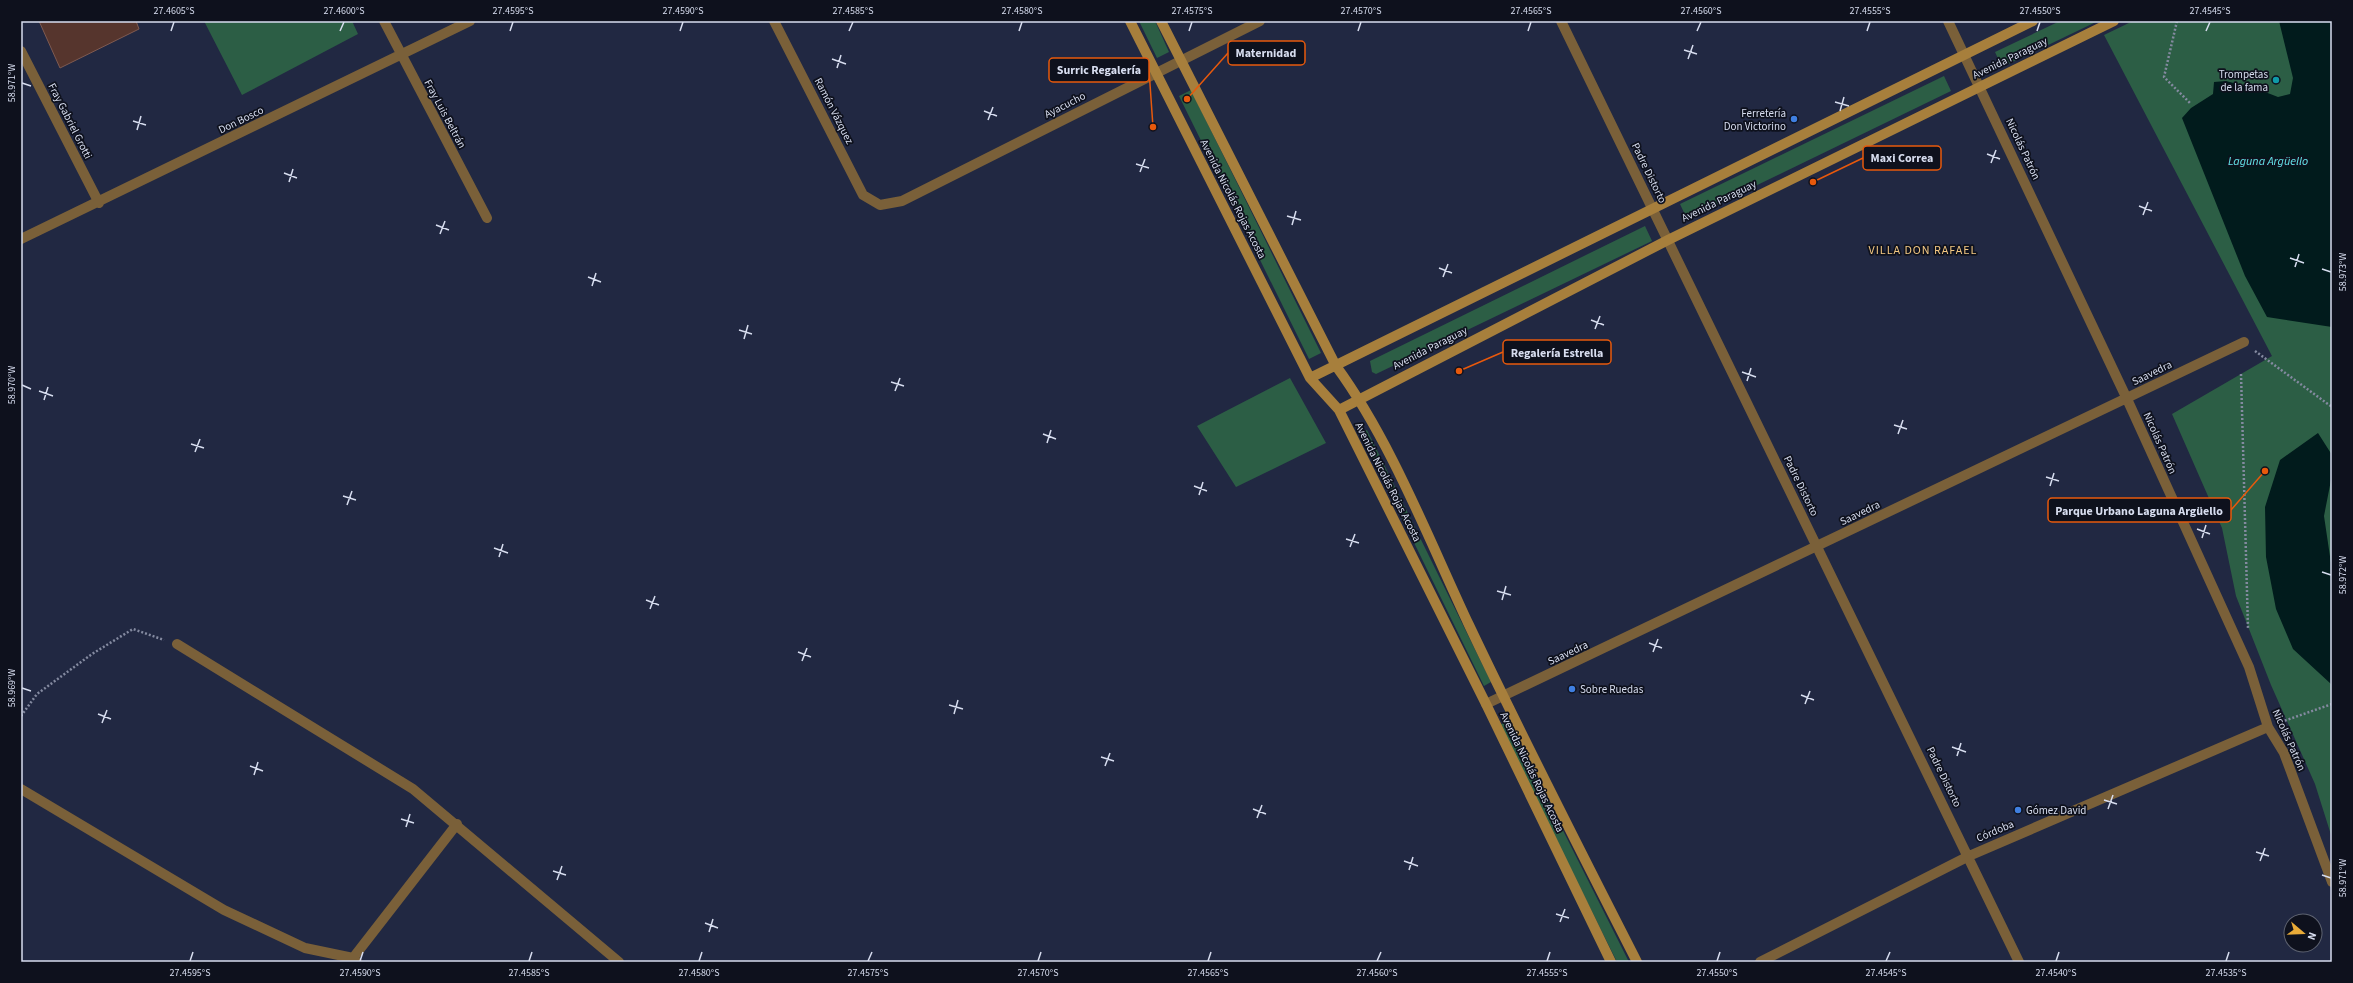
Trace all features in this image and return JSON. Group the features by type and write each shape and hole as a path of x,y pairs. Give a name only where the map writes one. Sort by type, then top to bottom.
{"main road":[{"name":"Avenida Nicolás Rojas Acosta","path":"1130,21 1310,378 1338,410 1486,704 1612,962"},
{"name":"Avenida Nicolás Rojas Acosta","path":"1161,21 1179,60 1336,366 1359,398 1390,457 1503,697 1637,962"},
{"name":"Avenida Paraguay","path":"1310,378 1654,210 2033,21"},
{"name":"Avenida Paraguay","path":"1338,410 1668,240 2114,21"}],"street":[{"name":"Fray Luis Beltrán","path":"384,21 400,55 487,218"},
{"name":"Don Bosco","path":"21,239 99,203 470,21"},
{"name":"Ramón Vázquez","path":"774,21 863,195 880,205"},
{"name":"Ayacucho","path":"880,205 902,201 1179,60 1260,21"},
{"name":"Padre Distorto","path":"1561,21 1969,856 2019,962"},
{"name":"Nicolás Patrón","path":"1948,21 1965,54 2127,399 2249,667 2268,727 2284,753 2332,882"},
{"name":"Fray Gabriel Grotti","path":"21,51 99,203"},
{"name":"Saavedra","path":"1486,704 1818,547 2244,342"},
{"path":"177,644 413,789 457,824 619,962"},
{"name":"Córdoba","path":"1760,962 1969,856 2268,727"},
{"path":"21,789 224,910 305,948 355,960 457,824"}],"path":[{"path":"2177,21 2164,77 2191,104"},
{"path":"2244,342 2332,407"},
{"path":"2241,374 2248,630"},
{"path":"21,716 37,694 92,654 133,629 177,644"},
{"path":"2268,727 2332,704"}],"green space":[{"path":"204,21 352,21 358,34 242,95"},
{"path":"1139,21 1155,21 1169,52 1157,58"},
{"path":"2060,21 2098,21 2002,67 1995,52"},
{"path":"2133,21 2332,21 2332,838 2315,784 2271,685 2236,596 2222,528 2172,414 2272,356 2104,35"},
{"path":"1944,76 1951,91 1687,219 1680,204"},
{"path":"1191,90 1321,353 1309,359 1179,96"},
{"path":"1645,226 1652,241 1376,374 1372,372 1370,361"},
{"path":"1290,378 1326,443 1236,487 1197,426"},
{"path":"1367,430 1491,682 1484,686 1360,432"},
{"path":"1508,721 1629,962 1617,962 1499,725"}],"water":[{"name":"Laguna Argüello","path":"2279,21 2332,21 2332,327 2267,317 2245,276 2182,118 2191,108 2213,94 2214,82 2226,81 2260,90 2278,97 2290,94 2293,78"},
{"path":"2318,433 2332,455 2332,475 2324,516 2332,570 2331,684 2293,649 2276,609 2266,557 2265,507 2280,460"}],"building":[{"path":"39,21 136,21 139,29 60,68"}],"place":[{"name":"Trompetas de la fama","path":"2276,80"},
{"name":"Maternidad","path":"1187,99"},
{"name":"Ferretería Don Victorino","path":"1794,119"},
{"name":"Surric Regalería","path":"1153,127"},
{"name":"Maxi Correa","path":"1813,182"},
{"name":"Regalería Estrella","path":"1459,371"},
{"name":"Parque Urbano Laguna Argüello","path":"2265,471"},
{"name":"Sobre Ruedas","path":"1572,689"},
{"name":"Gómez David","path":"2018,810"}],"district":[{"name":"VILLA DON RAFAEL","path":"1923,250"}]}
